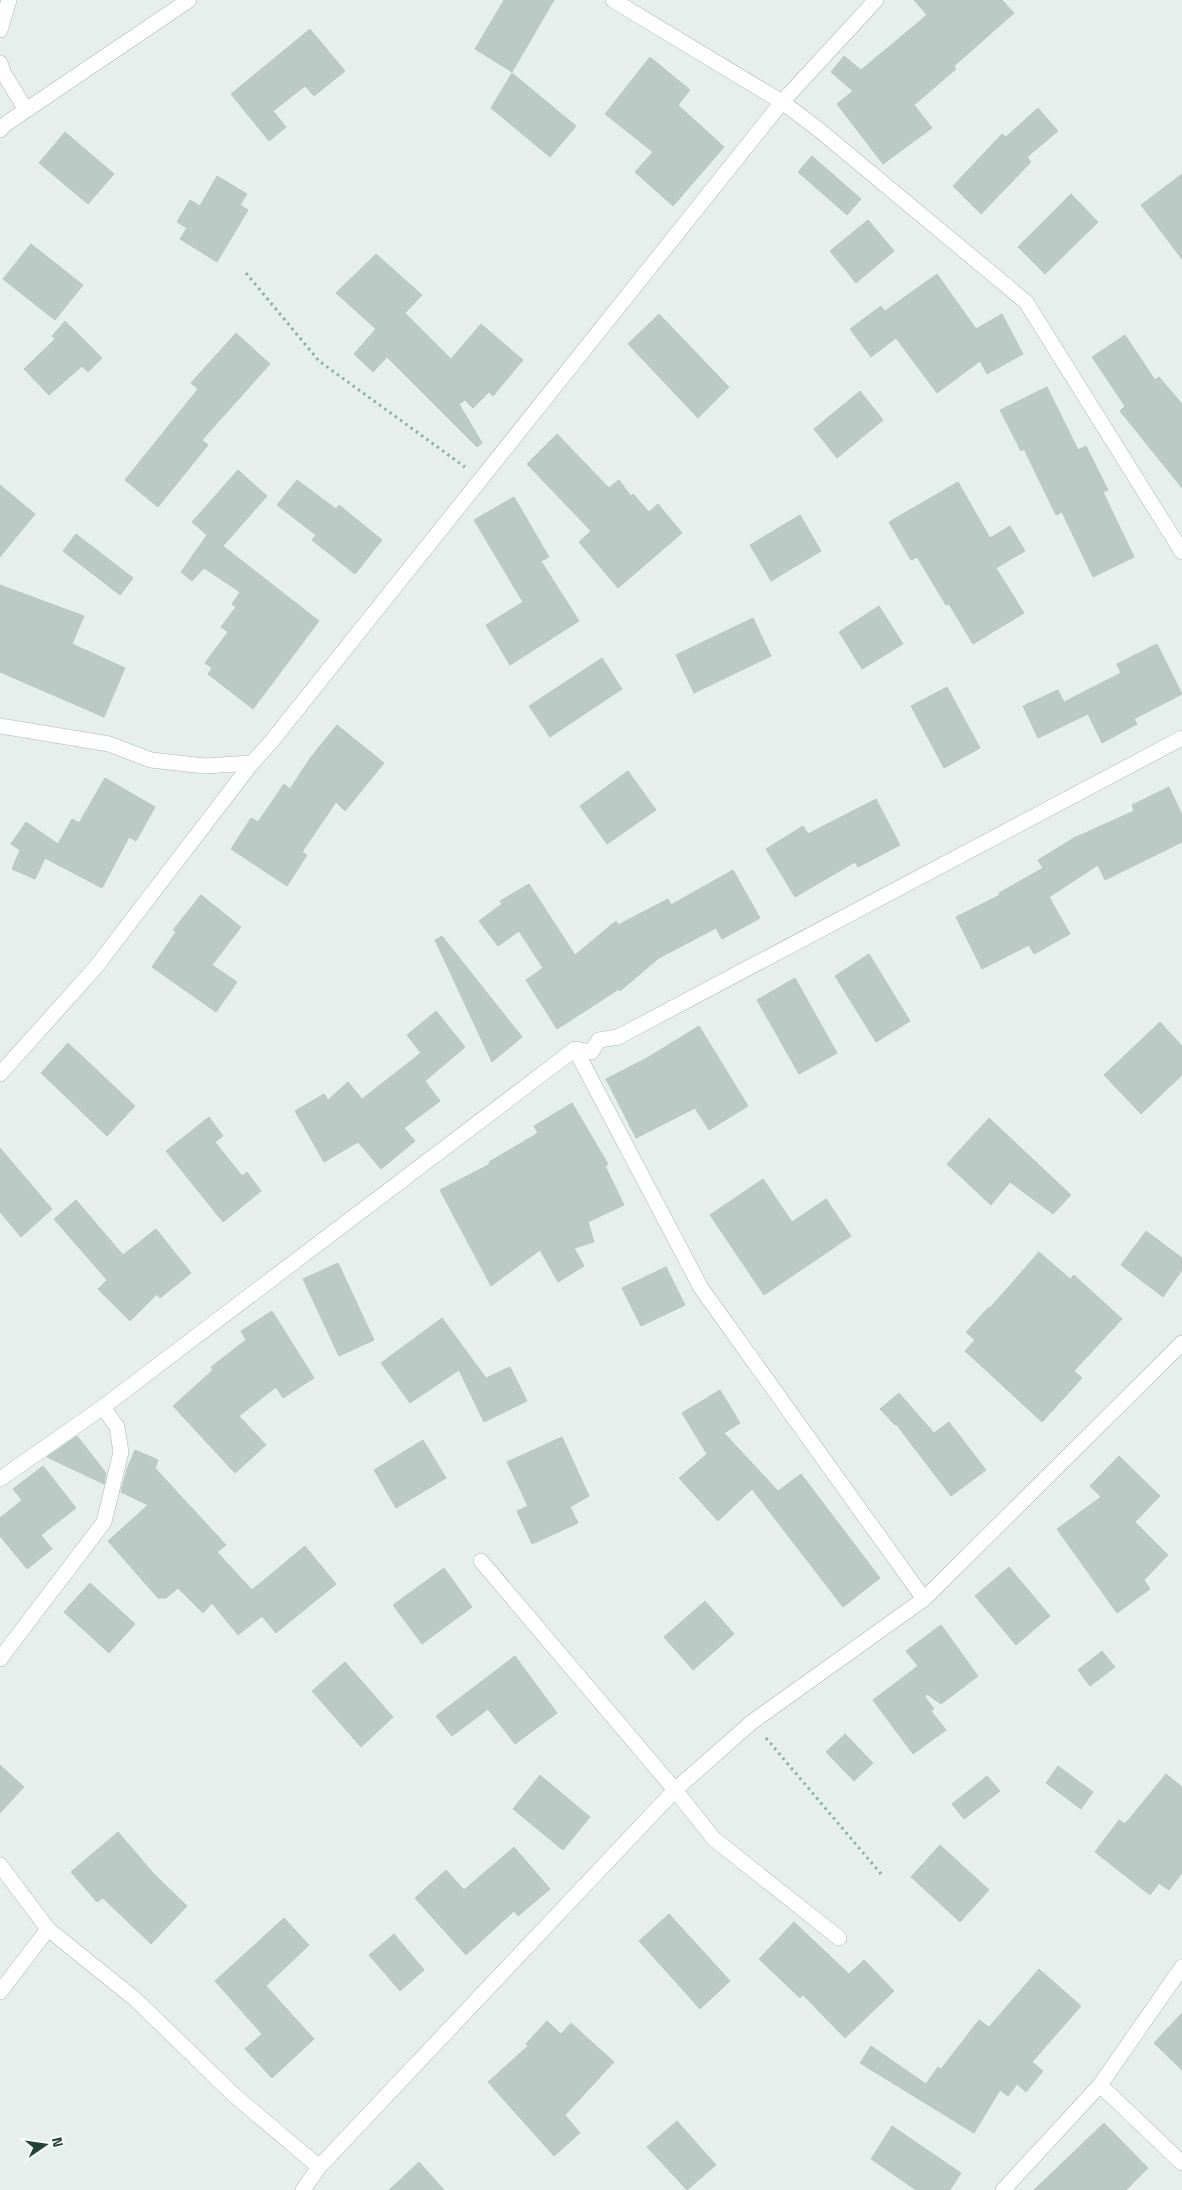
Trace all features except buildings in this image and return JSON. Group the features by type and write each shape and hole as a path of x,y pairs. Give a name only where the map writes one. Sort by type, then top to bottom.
{"street":[{"path":"0,30 9,0"},
{"path":"0,130 26,110 189,0"},
{"path":"613,0 782,102 818,128 1026,302 1182,552"},
{"path":"0,1074 96,968 252,762 271,742 782,102 876,0"},
{"path":"0,62 4,74 26,110"},
{"path":"0,726 109,744 151,760 205,766 252,762"},
{"path":"0,1479 103,1407 575,1049 591,1052 599,1040 618,1037 1182,738"},
{"path":"575,1049 701,1288 924,1599"},
{"path":"303,2190 319,2167 675,1790 752,1722 924,1599 1182,1343"},
{"path":"0,1659 104,1522 121,1452 117,1427 103,1407"},
{"path":"481,1561 675,1790 714,1839 839,1938"},
{"path":"0,1865 48,1929 135,1999 234,2095 319,2167"},
{"path":"0,1992 48,1929"},
{"path":"1003,2190 1100,2085 1182,1967"},
{"path":"1100,2085 1182,2163"}],"path":[{"path":"246,273 319,361 480,478"},
{"path":"752,1722 881,1874"}]}
